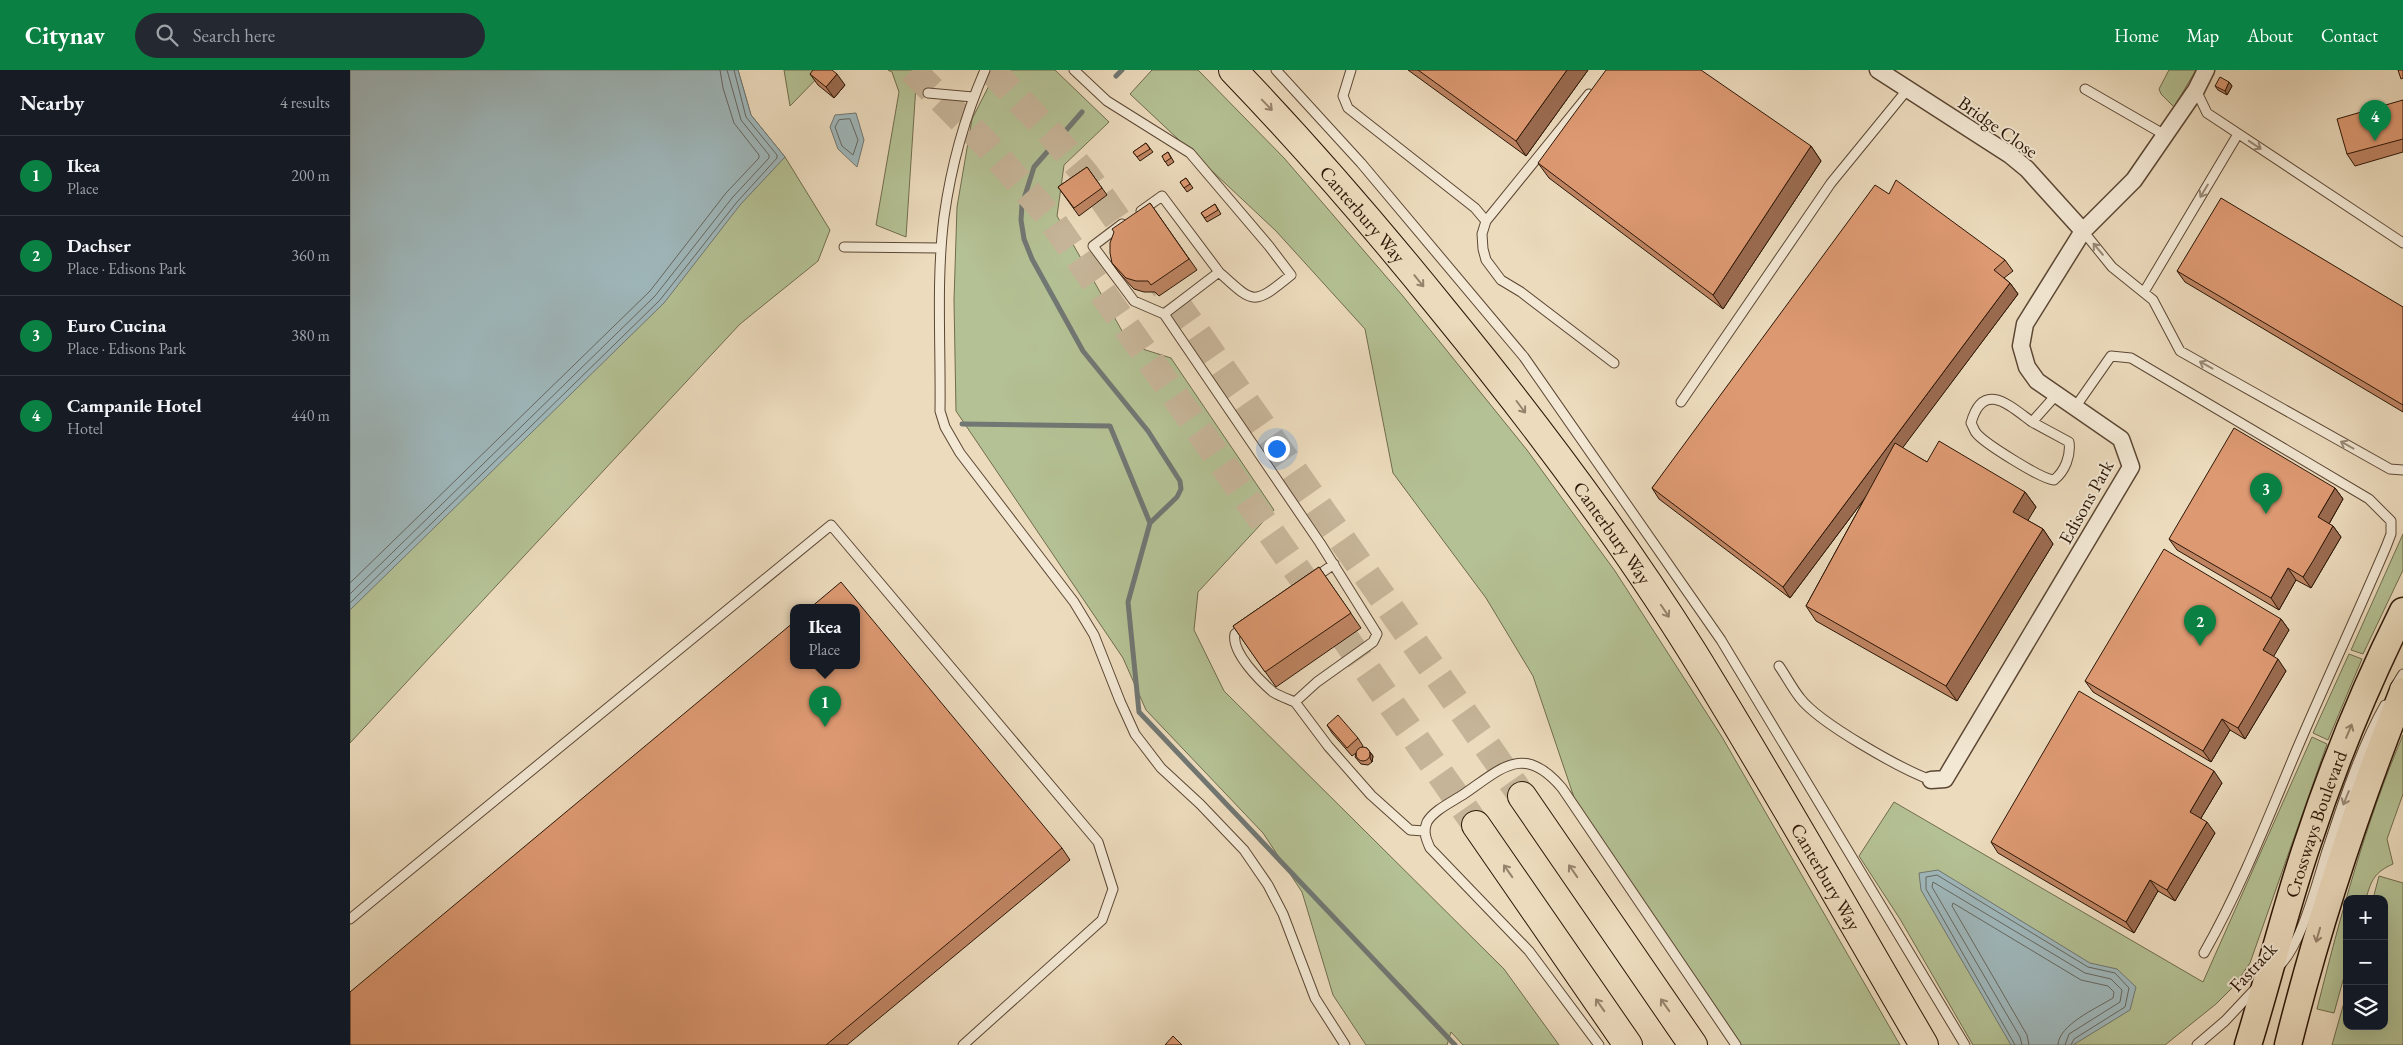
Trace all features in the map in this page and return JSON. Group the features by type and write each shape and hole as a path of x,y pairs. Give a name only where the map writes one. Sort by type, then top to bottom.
{"highway":[{"name":"Canterbury Way","path":"1233,70 1302,143 1373,224 1494,372 1591,500 1691,649 1924,1045"},
{"path":"1522,796 1693,1045"},
{"path":"1476,825 1628,1045"}],"main road":[{"name":"Crossways Boulevard","path":"2248,1045 2266,976 2308,842 2339,754 2403,611"},
{"name":"Crossways Boulevard","path":"2288,1045 2332,884 2370,774 2403,691"}],"street":[{"name":"Bridge Close","path":"1878,70 2010,155 2027,169 2083,232"},
{"name":"Edisons Park","path":"1931,780 1946,778 2131,467 2121,439 2037,380 2027,367 2021,346 2025,324 2083,232 2134,180 2196,90 2206,70"}],"lane":[{"path":"985,70 974,97 952,172 942,248 940,411 945,427 960,453 1074,602 1094,635 1135,734 1162,768 1244,850 1268,885 1283,914 1314,998 1345,1045"},
{"path":"1074,70 1107,100 1190,153 1269,246 1291,275 1266,296 1257,299 1248,298 1219,272 1162,196 1093,246 1134,301 1164,314 1334,564 1377,634 1373,642 1316,682 1295,702"},
{"path":"1276,70 1361,163 1524,357 1721,640 1965,1045"},
{"path":"1351,70 1343,96 1348,108 1475,208 1486,221"},
{"path":"1596,85 1486,221 1482,234 1486,260 1501,280 1521,292 1614,363"},
{"path":"2085,89 2165,135"},
{"path":"1682,402 1831,183 1907,90"},
{"path":"2196,90 2207,113 2403,243"},
{"path":"928,92 974,97"},
{"path":"2144,292 2238,134"},
{"path":"2083,232 2112,267 2153,300 2180,351 2390,469 2403,470"},
{"path":"844,247 942,248"},
{"path":"1164,314 1219,272"},
{"path":"2076,406 2111,356 2131,358 2369,499 2391,521 2391,534 2355,620 2240,883 2204,953"},
{"path":"2032,422 2057,394"},
{"path":"1990,398 2003,401 2032,422 2069,442 2067,461 2061,474 2054,480 2045,480 2031,472 1976,433 1971,423 1981,403 1990,398"},
{"path":"350,919 831,525 1098,842 1113,889 1102,920 963,1045"},
{"path":"1304,585 1334,564"},
{"path":"1258,618 1235,634 1236,649 1259,678 1275,693 1295,702 1328,746 1371,795 1410,830 1424,832"},
{"path":"1779,666 1800,699 1818,716 1912,773 1931,780"},
{"name":"Fastrack","path":"2197,1045 2226,1020 2266,976 2287,959 2302,926 2340,811 2375,725 2403,674"},
{"path":"1599,1045 1529,951 1430,848 1424,832 1433,814 1508,764 1531,764 1552,775 1736,1045"}],"green space":[{"path":"738,70 751,115 785,157 830,230 818,261 740,324 350,743 350,255"},
{"path":"784,70 825,70 790,106"},
{"path":"888,70 917,70 906,237 876,225 899,92 892,72"},
{"path":"997,70 1055,70 1109,122 1064,165 1057,216 1130,345 1171,358 1274,510 1198,592 1194,630 1224,691 1504,969 1559,1045 1463,1045 1451,1032 1447,1045 1366,1045 1333,995 1302,892 1263,833 1146,710 1123,658 956,411 954,300 957,207 972,119"},
{"path":"1152,70 1198,70 1284,158 1402,295 1527,450 1615,571 1722,737 1900,1045 1736,1045 1580,815 1533,676 1486,598 1393,473 1365,329 1276,231 1130,94"},
{"path":"2169,70 2196,70 2174,107 2161,94 2159,89"},
{"path":"2403,534 2403,570 2363,654 2351,650"},
{"path":"2349,654 2362,659 2328,740 2313,733"},
{"path":"2403,735 2403,794 2387,839 2393,864 2382,870 2375,877 2367,895 2348,895 2377,801"},
{"path":"2312,737 2327,744 2250,963 2234,986 2216,1004 2165,1045 1973,1045 1900,919 1859,856 1894,802 2203,982"},
{"path":"2379,876 2403,883 2403,1045 2332,1045 2343,1006 2343,1030 2388,1030 2388,895 2374,895"},
{"path":"2343,911 2343,980 2334,1013 2317,1009"}],"water":[{"path":"350,70 738,70 751,115 785,157 740,205 664,303 350,610"},
{"path":"856,113 864,140 857,167 838,149 830,127 835,115"},
{"path":"1938,870 2090,963 2117,969 2136,987 2130,1010 2073,1045 2011,1045 1921,890 1919,873"}],"building":[{"path":"813,70 832,70 837,74 826,87 810,74"},
{"path":"1418,70 1567,70 1516,141"},
{"path":"1606,70 1701,70 1811,146 1713,295 1538,163"},
{"path":"2398,70 2403,70 2403,78 2401,79"},
{"path":"2220,77 2229,82 2225,91 2215,86"},
{"path":"2403,100 2403,139 2347,154 2337,119"},
{"path":"1146,143 1150,149 1137,157 1133,152"},
{"path":"1168,152 1171,158 1165,162 1162,156"},
{"path":"1087,167 1102,188 1074,208 1058,187"},
{"path":"1186,178 1190,184 1184,188 1180,182"},
{"path":"1896,180 2005,260 1994,270 2010,283 1783,587 1652,488 1875,185 1889,194"},
{"path":"2221,198 2403,307 2403,405 2177,271"},
{"path":"1150,203 1189,259 1151,285 1148,281 1136,281 1126,278 1112,263 1110,253 1110,243 1114,232 1112,229"},
{"path":"1215,204 1218,210 1205,218 1201,213"},
{"path":"2234,428 2335,488 2318,517 2333,526 2313,561 2303,577 2288,568 2271,598 2169,539"},
{"path":"1939,441 2025,492 2013,512 2043,529 1946,686 1806,606 1895,443 1927,462"},
{"path":"2164,549 2281,619 2263,650 2278,659 2253,703 2238,728 2222,719 2203,751 2085,681"},
{"path":"1319,567 1351,613 1265,672 1233,626"},
{"path":"841,582 859,604 815,604"},
{"path":"860,605 1062,848 826,1045 350,1045 350,992 790,625 790,669 860,669"},
{"path":"2079,691 2214,771 2190,812 2207,822 2167,890 2150,880 2126,922 1991,842"},
{"path":"1338,715 1358,738 1347,748 1327,725"},
{"path":"1360,747 1366,747 1370,754 1366,761 1360,761 1356,757 1356,751"},
{"path":"1173,1036 1182,1045 1165,1045"}],"waterway":[{"path":"1116,76 1122,70"},
{"path":"1082,112 1034,167 1022,205 1021,220 1024,239 1032,259 1083,351 1148,431 1180,481 1181,489 1177,497 1150,523 1128,602 1139,712 1455,1045"},
{"path":"962,424 1110,426 1150,523"}],"tunnel":[{"path":"912,70 985,143 1048,215 1476,825"},
{"path":"991,70 1053,136 1086,175 1522,796"}],"place":[{"name":"Campanile Hotel","path":"2375,141"},
{"name":"Euro Cucina","path":"2266,514"},
{"name":"Dachser","path":"2200,646"},
{"name":"Ikea","path":"825,727"}]}
